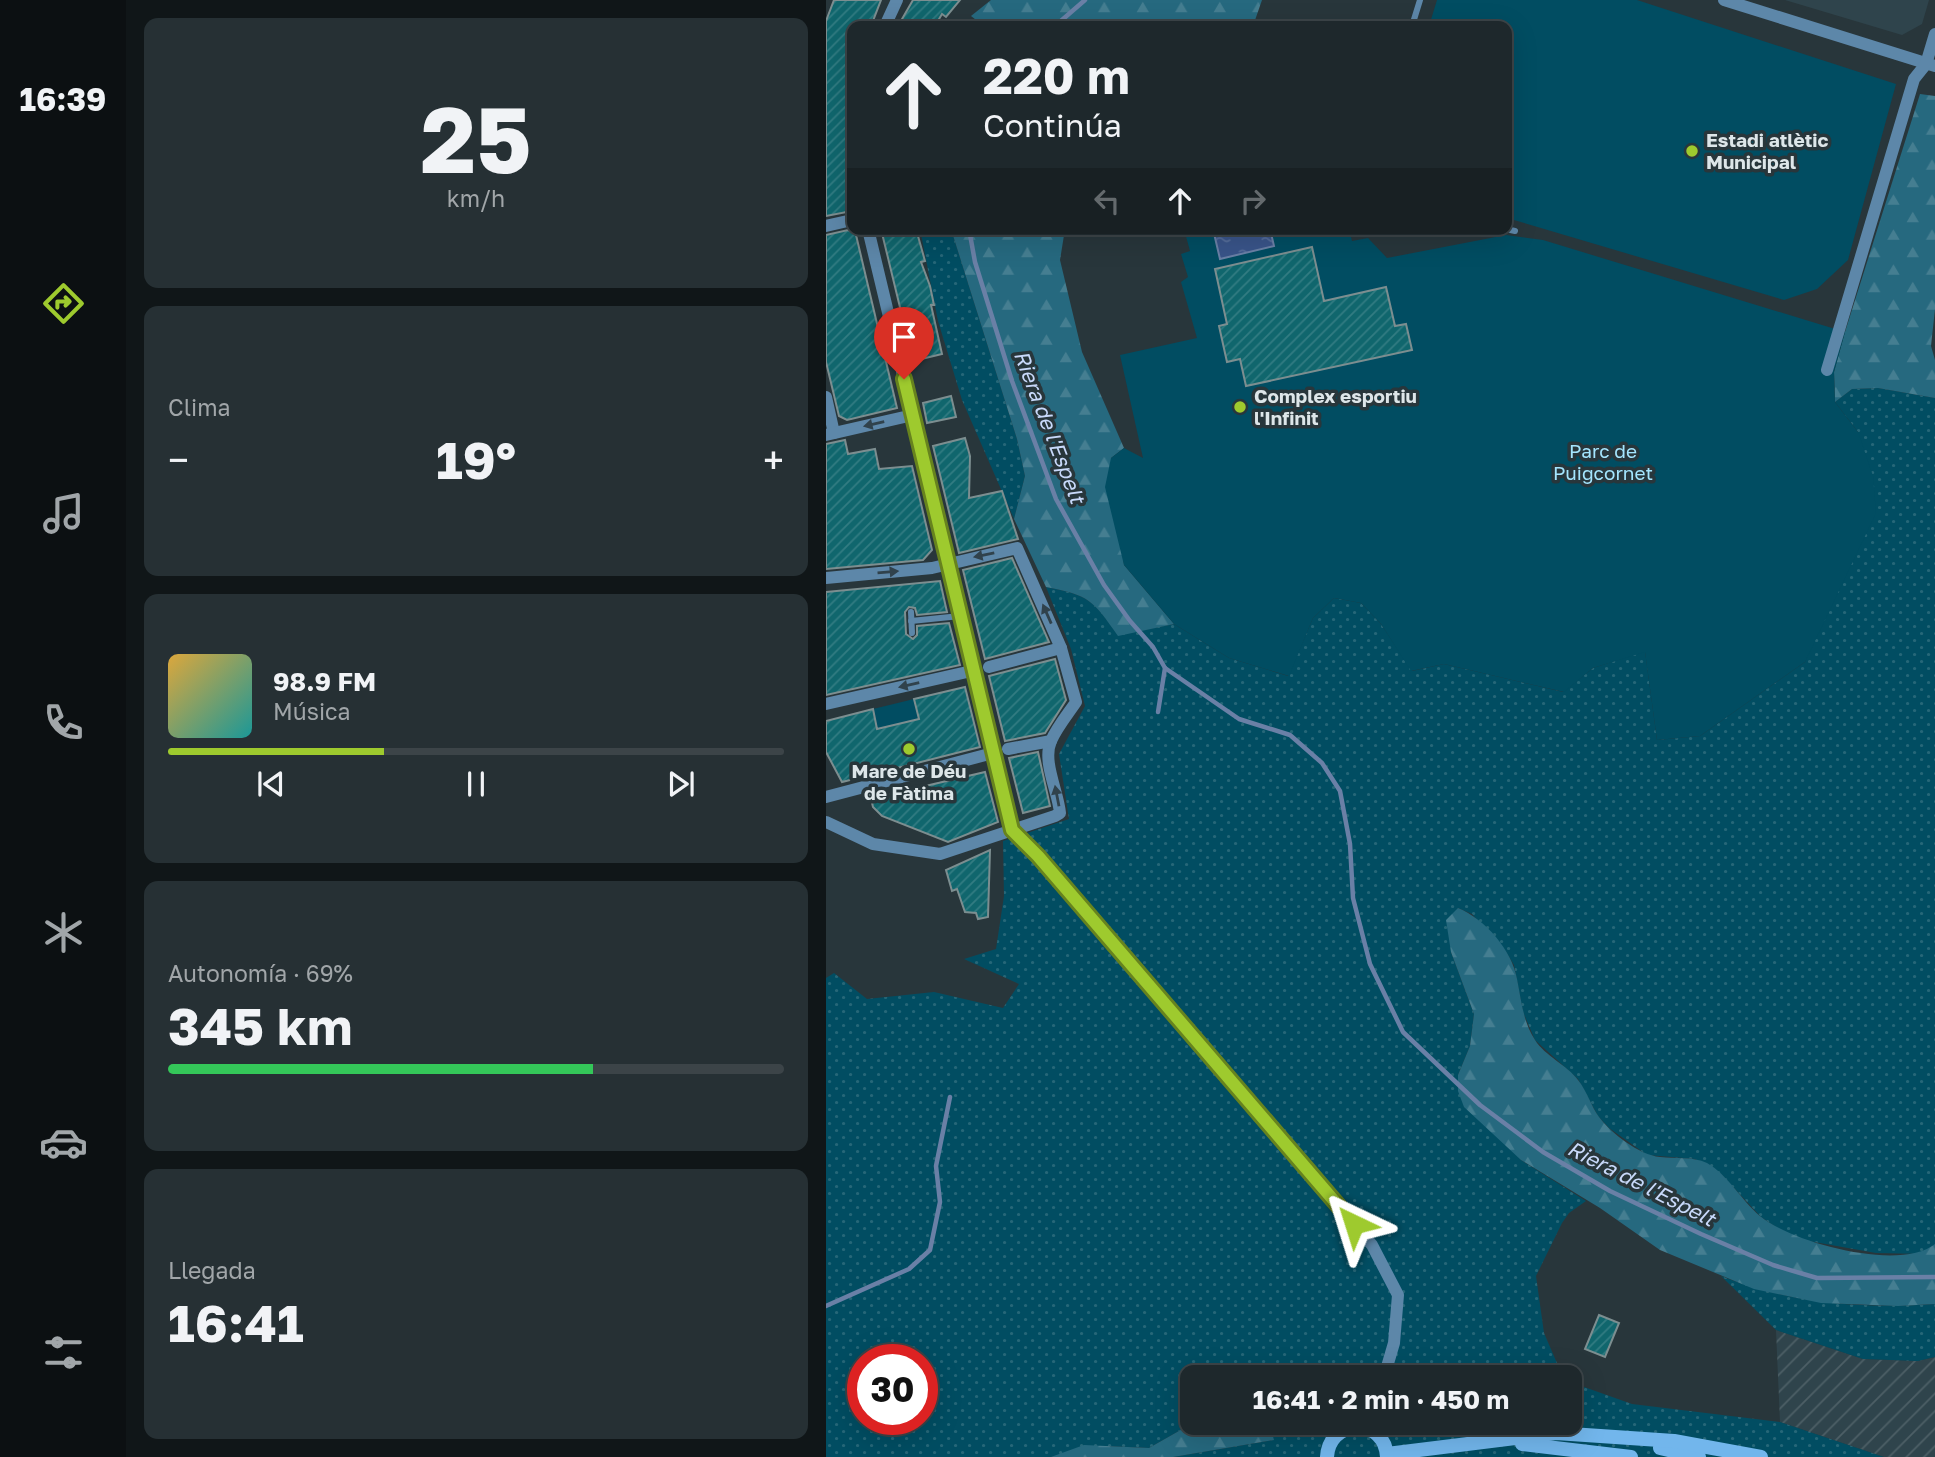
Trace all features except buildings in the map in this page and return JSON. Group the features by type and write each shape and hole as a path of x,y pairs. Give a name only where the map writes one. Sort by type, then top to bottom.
{"street":[{"path":"888,21 898,0"},
{"path":"1724,0 1930,65"},
{"path":"1827,370 1914,79 1930,65 1935,34"},
{"path":"826,226 847,221"},
{"path":"869,235 962,616 983,668 993,753 1012,830 1038,856 1372,1245 1398,1295 1394,1343 1388,1365"},
{"path":"826,397 830,434 913,415"},
{"path":"826,578 932,568 1017,548 1061,648 1076,702 1051,741 1048,754 1060,813 940,853 873,844 826,822"},
{"path":"826,704 1061,648"},
{"path":"1008,749 1051,741"},
{"path":"826,797 993,753"},
{"path":"1327,1457 1331,1442 1336,1435"},
{"path":"1378,1435 1382,1439 1387,1455 1482,1441 1555,1435"},
{"path":"1573,1435 1699,1457"},
{"path":"1582,1435 1674,1441 1762,1457"},
{"path":"1482,1441 1631,1457"}],"lane":[{"path":"1414,21 1420,0"},
{"path":"911,612 912,633"},
{"path":"911,621 962,616"}],"shaded area":[{"path":"1785,0 1929,0 1922,24 1902,35"},
{"path":"1776,1330 1863,1359 1918,1361 1935,1357 1935,1457 1884,1457 1780,1422"}],"green space":[{"path":"991,0 1262,0 1255,21 978,21 971,16"},
{"name":"Estadi atlètic Municipal","path":"1437,0 1637,0 1896,84 1848,260 1817,289 1784,300 1512,219 1512,21 1431,21"},
{"path":"1920,94 1935,96 1935,309 1931,346 1935,360 1935,398 1878,388 1852,389 1835,402 1834,372 1845,332"},
{"path":"921,235 953,235 1017,439 1025,476 1014,519 962,400 938,321"},
{"path":"953,235 1064,235 1060,260 1082,352 1124,448 1111,458 1124,565 1174,624 1118,636 1089,601 1072,593 1046,587 1014,519 1025,476 1017,439"},
{"name":"Parc de Puigcornet","path":"1186,235 1350,235 1352,241 1368,238 1387,258 1506,235 1543,240 1845,332 1834,372 1835,402 1858,432 1873,476 1876,513 1805,662 1700,736 1657,740 1645,652 1593,668 1564,692 1444,664 1411,671 1381,624 1361,603 1334,598 1313,618 1289,676 1229,658 1174,624 1124,565 1105,487 1111,458 1124,448 1143,458 1120,355 1197,338 1181,282 1188,277 1181,254 1190,251"},
{"path":"1878,388 1935,398 1935,1245 1921,1254 1876,1253 1803,1240 1788,1235 1761,1217 1721,1174 1695,1159 1647,1155 1609,1128 1598,1116 1578,1079 1535,1040 1523,1012 1514,965 1472,914 1458,908 1451,952 1474,1014 1470,1046 1458,1075 1521,1160 1586,1201 1569,1213 1562,1223 1536,1276 1544,1333 1558,1365 1180,1365 1180,1430 1149,1448 1105,1446 1051,1457 826,1457 826,978 834,973 867,999 934,992 1003,1008 1019,984 964,959 996,949 1004,896 1003,841 1069,819 1059,754 1085,706 1071,649 1046,587 1072,593 1089,601 1118,635 1174,624 1229,658 1288,676 1313,618 1334,598 1361,603 1381,624 1412,671 1444,664 1563,692 1593,668 1645,651 1657,740 1700,736 1805,662 1858,432 1835,402 1852,389"},
{"path":"914,699 919,719 877,730 873,709"},
{"path":"1458,908 1478,920 1496,937 1514,968 1525,1018 1535,1040 1573,1075 1599,1117 1618,1136 1635,1148 1652,1155 1707,1163 1721,1174 1760,1216 1796,1236 1846,1251 1873,1255 1919,1252 1935,1244 1935,1304 1898,1306 1821,1303 1754,1289 1660,1250 1600,1208 1521,1160 1464,1107 1458,1091 1458,1075 1470,1046 1474,1014 1451,952 1446,920"},
{"path":"1721,1276 1773,1292 1826,1302 1880,1306 1935,1304 1935,1357 1918,1361 1863,1359 1776,1330"},
{"path":"1582,1386 1632,1404 1780,1422 1884,1457 1173,1457 1273,1440 1272,1435 1582,1435"},
{"path":"1180,1430 1180,1435 1273,1435 1274,1440 1173,1457 1051,1457 1084,1445 1149,1448"}],"water":[{"path":"1214,235 1271,235 1274,246 1220,259"}],"waterway":[{"name":"Riera de l'Espelt","path":"1061,21 1085,0"},
{"name":"Riera de l'Espelt","path":"970,235 975,262 1012,381 1056,499 1104,585 1153,647 1165,668 1239,719 1290,735 1322,763 1340,791 1350,844 1353,898 1370,964 1403,1032 1480,1105 1543,1152 1610,1191 1701,1234 1773,1265 1817,1278 1935,1277"},
{"path":"1158,712 1165,668"},
{"path":"826,1306 909,1269 930,1250 940,1202 936,1166 950,1097"}],"place":[{"name":"Estadi atlètic Municipal","path":"1692,151"},
{"name":"Complex esportiu l'Infinit","path":"1240,407"},
{"name":"Mare de Déu de Fàtima","path":"909,749"}],"route":[{"path":"904,379 976,670 1012,830 1038,856 1354,1224"}]}
